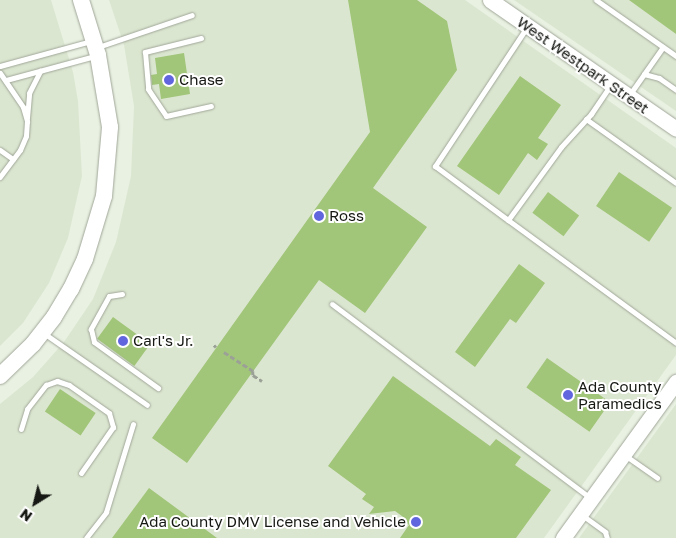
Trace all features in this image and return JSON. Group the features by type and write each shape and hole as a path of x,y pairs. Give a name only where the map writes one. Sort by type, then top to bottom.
{"main road":[{"path":"0,376 33,344 72,289 85,259 104,196 110,127 96,48 81,0"}],"street":[{"name":"West Westpark Street","path":"490,0 676,129"},
{"path":"563,538 676,382"}],"lane":[{"path":"596,0 676,56"},
{"path":"6,80 40,71 96,48 192,15"},
{"path":"528,26 435,166 676,343"},
{"path":"201,38 145,52 148,89 166,116 212,106"},
{"path":"628,96 663,47"},
{"path":"0,66 96,48"},
{"path":"0,177 13,160 26,136 29,93 40,71"},
{"path":"0,73 23,107 27,121"},
{"path":"644,74 658,78 676,90"},
{"path":"508,220 561,147 586,119 611,84"},
{"path":"586,119 676,183"},
{"path":"0,150 13,160"},
{"path":"122,294 109,296 91,330 94,342 158,388"},
{"path":"332,304 591,499"},
{"path":"42,332 147,405"},
{"path":"20,429 27,409 46,385 57,381 69,385 110,413 113,427 81,473"},
{"path":"86,538 106,512 133,424"},
{"path":"624,454 657,478"},
{"path":"580,514 605,532 607,538"}],"path":[{"path":"224,352 252,371 253,375 262,381"}],"shaded area":[{"path":"0,0 51,0 73,72 78,101 82,176 68,238 49,283 23,323 0,346"},
{"path":"109,0 465,0 676,148 676,355 544,538 0,538 0,404 33,377 64,342 93,299 116,242 131,176 134,106 124,45"},
{"path":"514,0 676,0 676,111"},
{"path":"676,404 676,538 579,538"}],"building":[{"path":"348,0 417,0 447,21 457,70 373,188 427,227 365,313 319,280 187,463 152,438 370,132"},
{"path":"629,0 676,0 676,34"},
{"name":"Chase","path":"184,53 190,94 161,99 159,84 152,85 151,75 157,74 155,58"},
{"path":"520,76 561,105 538,138 548,144 537,160 528,153 499,195 457,166"},
{"path":"619,172 672,208 649,242 596,206"},
{"path":"548,192 579,215 563,236 532,213"},
{"path":"519,264 545,283 516,323 510,319 475,367 455,352"},
{"name":"Carl's Jr.","path":"113,317 150,344 134,366 97,339"},
{"name":"Ada County Paramedics","path":"547,358 610,402 589,432 526,387"},
{"path":"393,376 490,446 496,439 521,457 515,465 551,490 516,538 400,538 409,525 405,522 406,519 395,511 369,514 374,507 362,499 366,494 328,466"},
{"path":"60,389 96,413 81,435 45,411"},
{"path":"149,488 217,538 112,538"}],"place":[{"name":"Chase","path":"169,80"},
{"name":"Ross","path":"319,216"},
{"name":"Carl's Jr.","path":"123,341"},
{"name":"Ada County Paramedics","path":"568,395"},
{"name":"Ada County DMV License and Vehicle","path":"416,522"}]}
